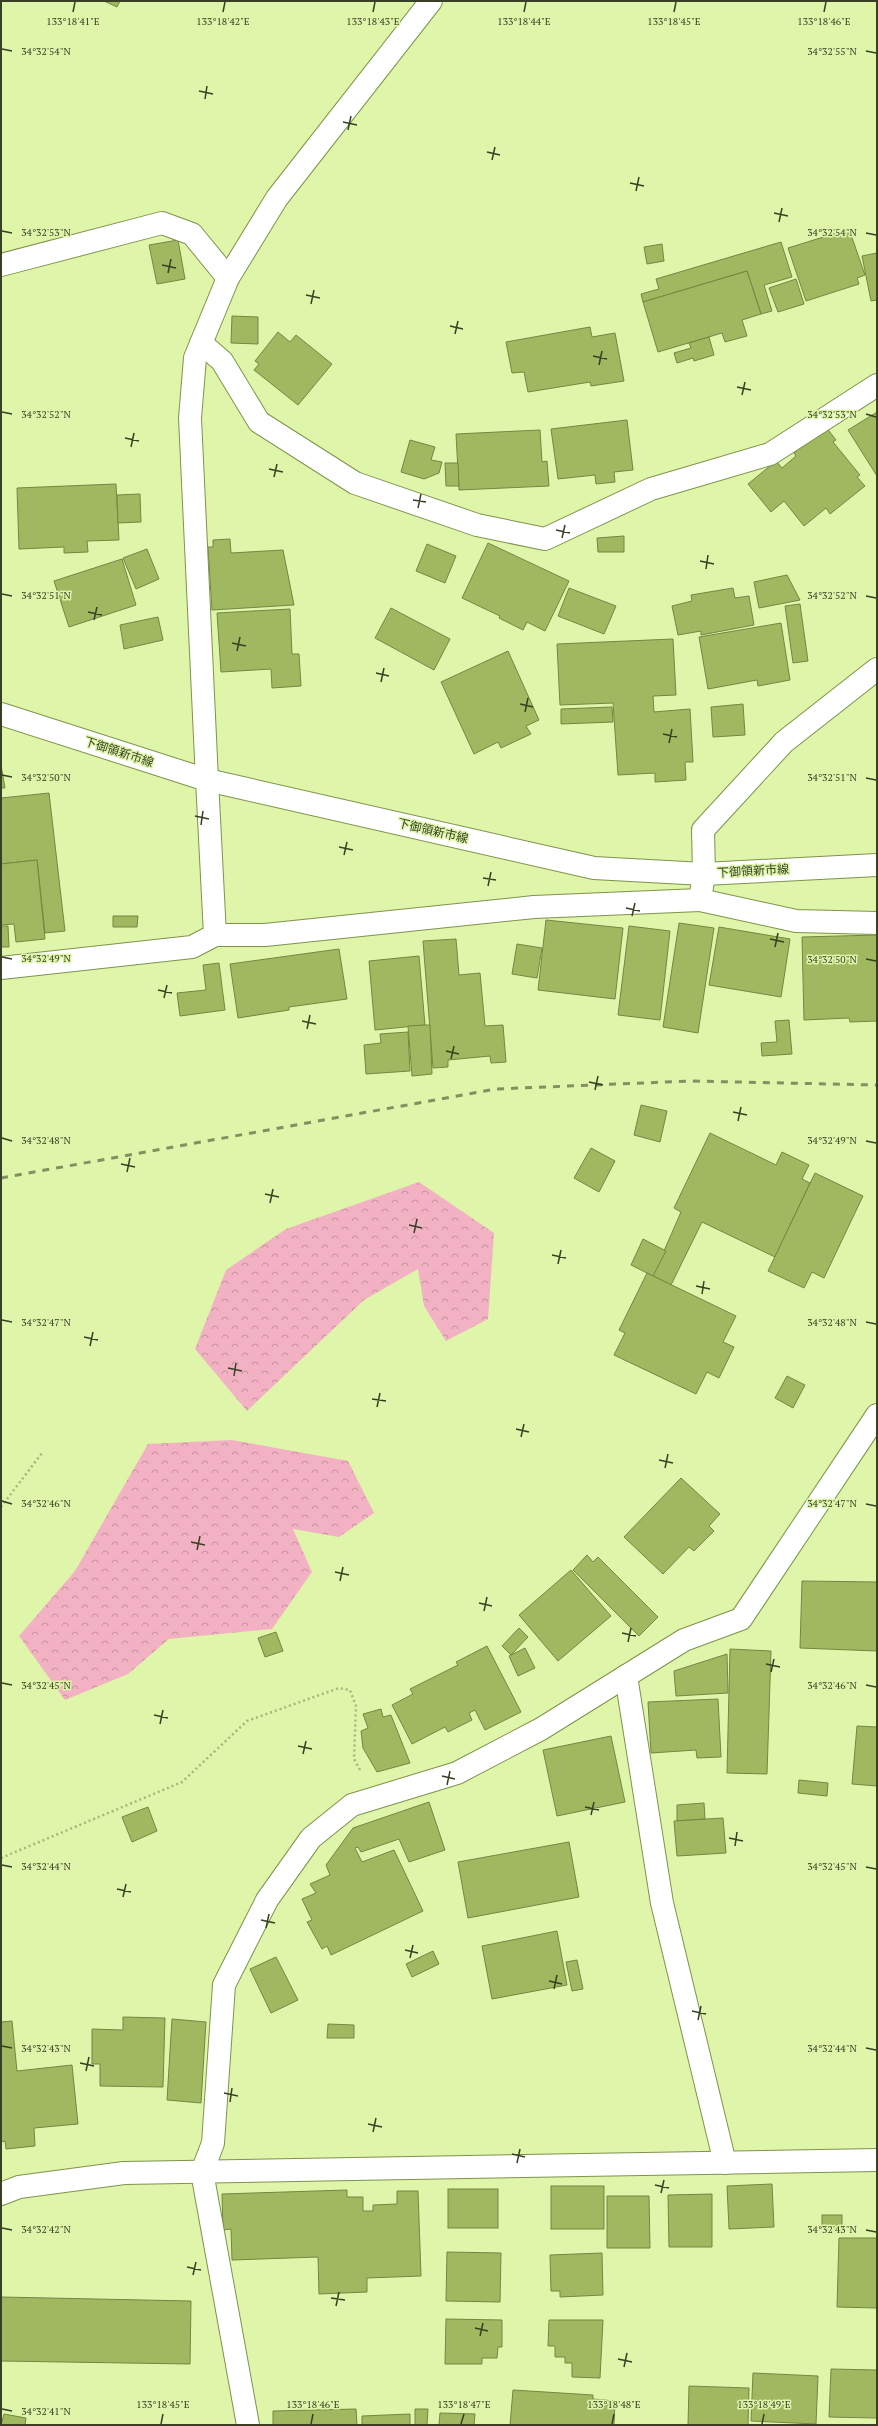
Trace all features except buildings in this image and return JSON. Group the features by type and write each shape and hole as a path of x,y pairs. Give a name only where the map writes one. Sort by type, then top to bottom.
{"street":[{"path":"215,935 190,418 195,358 228,278 277,198 431,1"},
{"path":"1,266 162,223 192,234 228,278"},
{"path":"201,343 222,361 259,422 355,483 477,525 545,539 651,489 770,454 877,386"},
{"path":"700,900 704,874 703,830 784,742 877,669"},
{"name":"下御領新市線","path":"1,714 207,780 594,868 704,874 877,865"},
{"path":"1,968 192,947 215,935 265,935 534,907 700,900 796,921 877,923"},
{"path":"248,2425 202,2172 213,2142 224,1985 267,1900 311,1838 352,1805 457,1773 541,1728 684,1640 741,1619 877,1415"},
{"path":"626,1676 662,1903 725,2163"},
{"path":"1,2194 20,2187 124,2173 877,2160"}],"path":[{"path":"1,1507 42,1453"},
{"path":"1,1858 182,1782 247,1721 338,1688 350,1690 356,1706 354,1759 375,1798"}],"green space":[{"path":"419,1182 494,1233 488,1319 446,1341 424,1306 418,1269 364,1300 247,1411 195,1349 226,1270 286,1229"},
{"path":"232,1440 348,1461 374,1513 339,1537 293,1529 312,1572 272,1629 169,1639 128,1674 65,1700 19,1636 75,1571 148,1444"}],"railway":[{"path":"1,1178 496,1089 691,1081 877,1085"}]}
